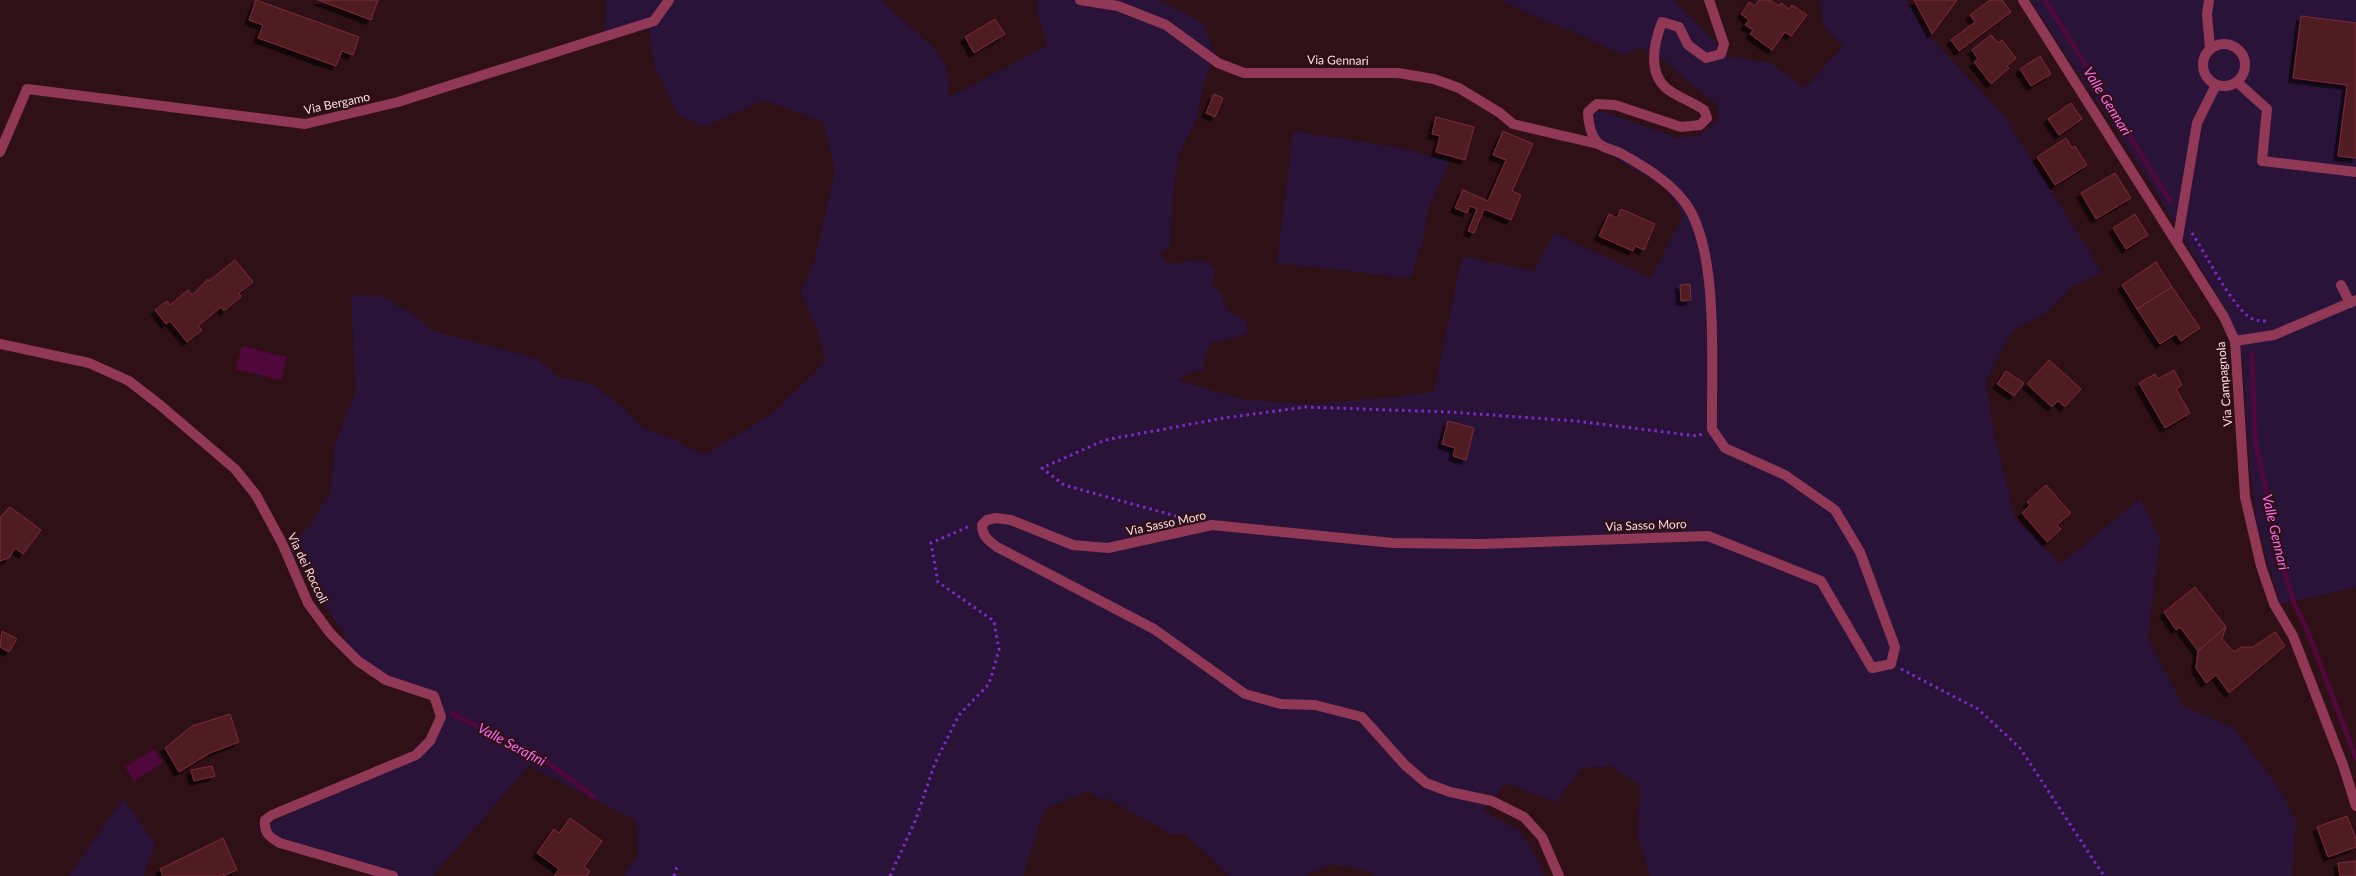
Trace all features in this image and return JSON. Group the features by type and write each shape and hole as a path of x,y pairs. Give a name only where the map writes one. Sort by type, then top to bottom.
{"street":[{"name":"Via Bergamo","path":"0,152 27,89 304,124 398,102 654,21 669,0"},
{"name":"Via Gennari","path":"1080,0 1118,6 1166,25 1218,63 1244,73 1398,73 1434,79 1459,88 1500,113 1513,124 1598,144"},
{"path":"1709,0 1724,44 1721,54 1706,58 1688,45 1679,27 1662,22 1655,40 1653,67 1666,88 1704,110 1707,118 1700,125 1681,127 1615,105 1597,104 1588,112 1588,123 1598,144 1618,152 1654,174 1686,203 1698,227 1710,286 1712,429 1725,448 1785,475 1835,510 1860,552 1895,647 1891,664"},
{"name":"Via Campagnola","path":"2023,0 2224,317 2235,341 2245,497 2261,566 2274,604 2297,646 2344,765 2356,806"},
{"path":"2209,0 2210,48 2203,61 2203,68 2210,81 2216,85 2224,86 2238,82 2242,76 2245,62 2238,49 2224,44 2210,48"},
{"path":"2238,82 2267,109 2262,161 2356,172"},
{"path":"2177,244 2183,218 2197,123 2216,85"},
{"path":"2235,341 2274,335 2353,301 2341,285"},
{"name":"Via dei Roccoli","path":"0,344 89,363 129,381 160,405 235,469 256,495 282,543 308,603 330,633 358,662 386,680 434,696 441,717 430,741 416,755 272,815 265,820 264,829 268,837 280,844 393,876"},
{"name":"Via Sasso Moro","path":"982,525 988,520 996,518 1011,520 1073,545 1108,548 1212,525 1393,543 1481,544 1708,536 1821,581 1872,668 1891,664"},
{"path":"982,525 982,532 997,547 1154,629 1245,694 1281,704 1316,704 1362,717 1405,765 1426,783 1450,792 1492,801 1524,817 1542,837 1559,876"}],"path":[{"path":"2183,218 2238,306 2250,318 2258,322 2268,321"},
{"path":"1185,518 1064,486 1042,468 1105,440 1224,418 1306,407 1449,412 1576,421 1698,436 1712,429"},
{"path":"890,876 916,819 935,763 959,715 989,684 999,650 994,620 938,582 931,543 969,526 982,525"},
{"path":"1891,664 1920,677 1978,709 2020,748 2104,876"},
{"path":"674,876 678,864"}],"shaded area":[{"path":"606,0 880,0 930,44 947,66 949,97 1047,46 1036,7 1039,0 1158,0 1202,22 1214,53 1203,86 1196,121 1178,156 1172,202 1171,240 1169,247 1159,254 1168,264 1206,261 1215,271 1211,284 1221,292 1225,307 1234,315 1244,319 1248,332 1234,338 1211,343 1205,356 1203,370 1191,372 1178,380 1241,399 1303,404 1398,397 1434,391 1462,256 1534,271 1554,233 1651,278 1683,216 1666,190 1609,153 1601,143 1596,130 1594,113 1602,111 1677,138 1700,135 1718,120 1717,105 1652,51 1639,48 1626,54 1602,46 1502,0 1674,0 1730,57 1771,63 1805,88 1843,46 1823,26 1820,0 1906,0 1932,39 2005,117 2102,272 2071,287 2045,314 2012,331 1986,381 1992,423 2015,518 2061,564 2140,499 2160,539 2148,638 2183,706 2234,728 2281,791 2296,821 2292,876 1650,876 1637,833 1641,786 1611,766 1582,768 1556,802 1506,783 1483,811 1520,831 1539,862 1544,876 1377,876 1363,870 1331,864 1304,876 1230,876 1185,834 1171,834 1107,798 1104,801 1087,791 1044,810 1023,876 623,876 638,855 636,820 529,766 433,876 394,876 368,865 255,830 401,762 441,721 443,703 426,692 390,681 343,648 345,634 287,545 309,527 331,491 334,446 356,392 351,295 379,295 410,312 433,331 536,358 559,377 592,384 623,407 644,429 681,442 683,445 704,455 772,414 826,361 817,329 801,292 814,263 835,170 823,122 764,100 704,127 678,115 654,66 649,29 604,38"},
{"path":"2030,0 2356,0 2356,587 2280,604 2257,523 2250,470 2242,356 2229,315 2151,184"},
{"path":"1293,131 1401,148 1450,161 1429,207 1422,243 1411,278 1277,263"},
{"path":"242,346 287,357 281,380 236,369"},
{"path":"155,749 163,763 134,781 125,767"},
{"path":"123,799 155,844 143,876 69,876"}],"building":[{"path":"256,0 359,37 353,55 342,51 336,66 258,38 263,25 249,20"},
{"path":"318,0 378,0 371,20"},
{"path":"1759,0 1770,0 1779,6 1781,3 1789,9 1792,5 1807,15 1791,36 1785,32 1772,50 1750,34 1753,30 1745,25 1749,20 1741,14 1749,2 1755,6"},
{"path":"1914,0 1957,0 1932,34"},
{"path":"1990,0 2002,0 2011,12 1959,51 1951,40 1975,22 1970,15"},
{"path":"2301,16 2356,23 2356,158 2338,156 2347,85 2293,78"},
{"path":"995,19 1005,34 974,53 965,37"},
{"path":"1991,35 1998,43 2002,40 2016,58 2007,66 2009,68 1991,84 1974,62 1978,59 1972,50"},
{"path":"2040,56 2051,74 2031,86 2020,69"},
{"path":"1214,94 1223,98 1215,117 1206,113"},
{"path":"2071,103 2082,119 2059,135 2048,119"},
{"path":"1436,117 1474,127 1465,160 1436,152 1440,136 1432,134"},
{"path":"1503,131 1533,144 1512,191 1521,195 1511,220 1484,209 1474,233 1468,231 1477,209 1470,206 1467,213 1455,208 1463,190 1488,201 1506,160 1493,155"},
{"path":"2066,138 2072,148 2075,146 2087,165 2055,185 2037,157"},
{"path":"2115,173 2131,198 2096,219 2081,193"},
{"path":"1621,209 1655,224 1644,250 1635,246 1633,251 1599,236 1609,214 1617,218"},
{"path":"2135,214 2148,235 2126,249 2113,228"},
{"path":"235,260 253,282 239,293 241,297 224,311 221,307 198,326 202,330 187,342 170,321 166,324 155,310 167,301 170,305 188,290 192,295 208,279 209,281"},
{"path":"2156,262 2172,287 2137,309 2122,285"},
{"path":"1690,284 1691,300 1681,301 1680,285"},
{"path":"2172,287 2200,328 2181,341 2176,334 2160,344 2137,309"},
{"path":"2049,360 2081,389 2065,407 2058,401 2052,407 2027,384"},
{"path":"2174,370 2182,385 2176,389 2190,413 2165,428 2139,383 2155,374 2158,379"},
{"path":"2006,371 2024,383 2014,396 1997,384"},
{"path":"1448,421 1474,428 1466,460 1453,456 1455,448 1442,444"},
{"path":"2046,485 2071,513 2057,525 2061,529 2047,542 2022,513 2030,505 2027,502"},
{"path":"10,507 41,530 23,554 15,548 9,558 0,561 0,517"},
{"path":"2195,587 2226,627 2198,651 2180,627 2176,630 2164,612"},
{"path":"2226,627 2222,639 2234,652 2241,647 2253,647 2275,632 2285,646 2229,693 2216,675 2206,683 2196,668 2198,651"},
{"path":"2,631 17,639 9,652 0,647"},
{"path":"230,714 239,742 210,753 179,772 165,748 192,726"},
{"path":"212,766 215,776 194,781 191,770"},
{"path":"2347,816 2356,839 2356,847 2328,857 2317,827"},
{"path":"570,818 602,841 584,867 590,871 587,876 554,876 559,869 537,853 554,829 559,833"},
{"path":"223,838 237,870 223,876 223,874 218,876 163,876 160,869"},
{"path":"2356,861 2356,876 2340,876 2338,863"}],"waterway":[{"name":"Valle Gennari","path":"2045,0 2170,201"},
{"name":"Valle Gennari","path":"2252,354 2255,439 2282,564 2294,603 2308,632 2356,758"},
{"name":"Valle Serafini","path":"452,714 538,755 594,797"}]}
